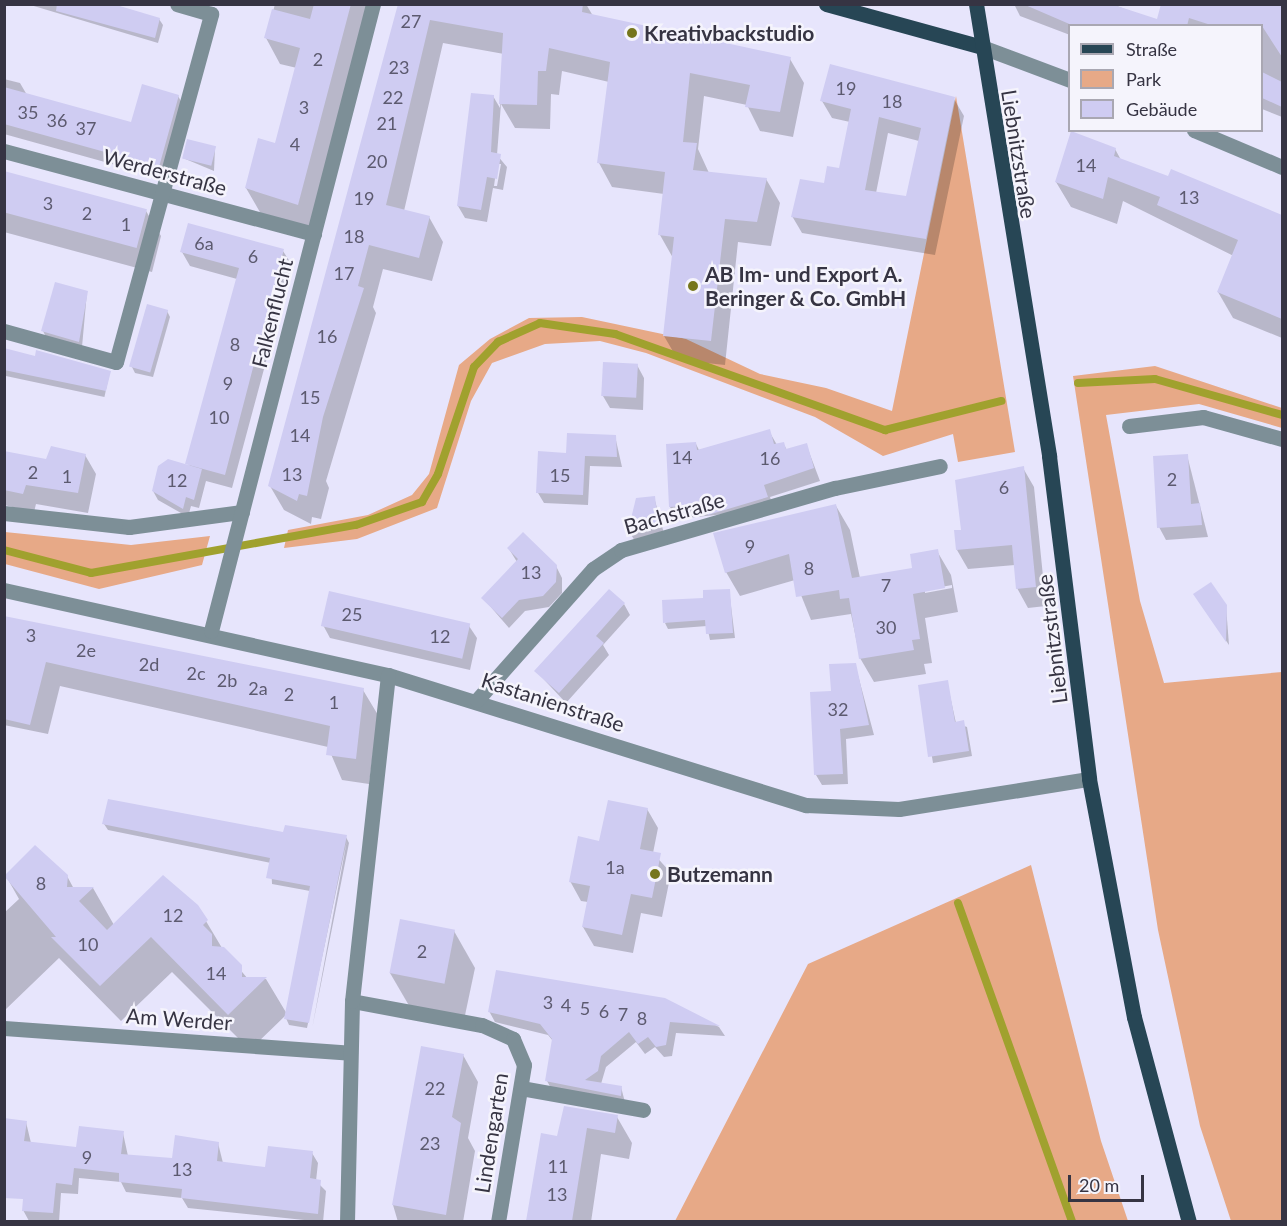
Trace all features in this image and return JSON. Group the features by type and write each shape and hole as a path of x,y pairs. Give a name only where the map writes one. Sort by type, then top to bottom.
{"main road":[{"path":"826,4 982,47"},
{"name":"Liebnitzstraße","path":"976,4 1050,456 1089,779 1134,1017 1189,1221"}],"street":[{"path":"4,331 116,362 211,14 177,4"},
{"name":"Falkenflucht","path":"211,631 373,4"},
{"path":"982,47 1068,79"},
{"path":"1199,132 1282,167"},
{"name":"Werderstraße","path":"4,151 314,234"},
{"path":"1129,426 1203,417 1282,439"},
{"name":"Bachstraße","path":"477,700 593,569 621,550 835,488 940,466"},
{"path":"4,513 129,527 242,512"},
{"name":"Kastanienstraße","path":"4,590 211,631 388,675 477,700 806,805 899,809 1089,779"},
{"path":"347,1221 352,1001 388,675"},
{"name":"Lindengarten","path":"352,1001 482,1025 513,1039 524,1065 498,1221"},
{"name":"Am Werder","path":"4,1028 350,1053"},
{"path":"521,1088 643,1110"}],"green space":[{"path":"956,96 1015,452 958,462 953,434 883,456 815,417 646,353 600,341 545,344 492,363 471,401 437,508 357,539 284,548 288,530 368,515 412,495 429,474 459,365 490,339 529,318 582,317 686,339 760,374 826,388 892,411"},
{"path":"1155,366 1282,408 1282,428 1199,404 1106,415 1140,601 1164,683 1282,672 1282,1221 1231,1221 1200,1126 1158,930 1073,376"},
{"path":"5,532 131,545 210,536 202,565 99,589 5,564"},
{"path":"1031,865 1101,1141 1128,1221 675,1221 808,964"}],"building":[{"path":"57,4 113,4 160,18 155,38 56,11"},
{"path":"314,4 351,4 298,205 245,188 258,138 275,143 300,48 264,38 272,9 310,19"},
{"path":"398,4 583,4 582,12 791,57 780,112 745,107 750,85 690,73 683,142 697,143 693,170 767,178 757,222 725,219 711,341 663,336 674,237 658,235 665,172 597,163 610,62 549,48 546,71 538,71 537,105 499,104 503,33 430,20 386,205 430,216 419,258 369,245 358,286 364,288 323,417 307,496 299,494 297,501 268,486"},
{"path":"1023,4 1111,4 1157,19 1161,4 1282,4 1282,57 1263,24 1208,24 1189,18 1188,24 1069,24"},
{"path":"830,64 955,97 926,239 791,217 800,179 824,183 827,166 839,168 851,109 820,101","holes":["879,117 921,128 906,196 865,190"]},
{"path":"1263,72 1282,82 1282,107 1263,98"},
{"path":"142,84 179,95 159,167 4,124 4,87 131,122"},
{"path":"471,93 494,95 491,152 501,154 497,179 487,177 481,210 457,206"},
{"path":"1071,132 1074,132 1116,148 1114,156 1168,176 1171,169 1282,215 1282,319 1217,292 1238,240 1157,205 1160,197 1108,177 1103,199 1055,182"},
{"path":"187,139 216,146 211,166 182,158"},
{"path":"4,171 147,209 137,248 4,212"},
{"path":"188,223 284,249 225,475 185,464 239,268 180,252"},
{"path":"55,282 88,291 79,342 41,331"},
{"path":"147,304 168,310 150,373 129,366"},
{"path":"4,348 35,356 36,350 111,371 106,391 4,370"},
{"path":"603,362 638,364 636,398 601,396"},
{"path":"770,429 774,444 784,442 786,449 807,443 814,468 764,485 768,497 708,515 705,505 669,507 666,444 696,442 697,450"},
{"path":"567,433 616,435 617,457 585,456 583,495 536,493 538,451 566,453"},
{"path":"51,446 86,454 78,493 26,485 23,494 4,490 4,451 46,459"},
{"path":"1188,454 1191,504 1200,503 1202,525 1157,528 1153,456"},
{"path":"168,459 202,469 194,500 186,497 183,509 152,491 158,466"},
{"path":"1024,466 1036,587 1016,589 1012,545 956,550 954,530 961,530 955,480"},
{"path":"655,496 658,525 628,531 636,498"},
{"path":"836,504 852,578 912,568 910,554 938,549 945,588 913,594 920,639 912,640 914,650 859,659 849,598 840,599 839,590 796,597 789,554 725,573 713,533"},
{"path":"523,532 557,565 556,582 543,596 519,600 502,618 481,598 518,559 507,548"},
{"path":"1211,582 1227,605 1226,642 1193,594"},
{"path":"609,589 625,603 596,636 604,643 559,693 534,671"},
{"path":"730,589 733,633 706,634 705,620 663,623 662,600 703,598 703,590"},
{"path":"329,591 470,624 462,659 321,626"},
{"path":"4,616 364,688 356,759 326,755 330,726 46,662 30,725 4,719"},
{"path":"856,663 869,725 840,729 843,774 814,775 810,692 831,691 829,664"},
{"path":"948,680 955,722 964,720 969,751 928,757 918,685"},
{"path":"108,799 283,832 285,825 347,835 309,1023 284,1019 310,886 266,878 270,858 102,824"},
{"name":"Butzemann","path":"608,800 648,808 640,849 661,853 652,898 631,894 622,935 582,927 590,886 569,882 578,836 599,841"},
{"path":"35,845 68,875 67,887 94,887 79,901 107,930 163,875 198,905 208,920 203,925 212,934 212,946 224,947 242,965 242,977 267,977 228,1015 151,937 100,986 51,937 56,937 4,876"},
{"path":"400,919 455,930 444,984 390,973"},
{"path":"496,970 665,998 720,1026 670,1022 666,1045 656,1047 648,1037 638,1044 629,1032 601,1056 598,1071 585,1080 622,1086 621,1096 545,1081 552,1039 540,1024 488,1012"},
{"path":"421,1046 464,1054 452,1117 461,1123 446,1215 392,1205"},
{"path":"564,1106 618,1115 615,1133 587,1128 572,1221 526,1221 541,1133 557,1136"},
{"path":"4,1118 27,1121 24,1141 76,1147 79,1126 124,1131 121,1154 172,1158 175,1135 219,1142 217,1161 265,1167 268,1146 313,1151 310,1178 321,1180 318,1214 181,1198 182,1189 119,1182 119,1173 74,1168 72,1185 56,1183 53,1213 22,1211 23,1199 4,1198"}],"waterway":[{"path":"4,550 91,573 356,525 422,502 438,474 474,367 498,342 540,323 615,334 885,430 1001,401"},
{"path":"1078,383 1155,379 1282,415"},
{"path":"958,903 1072,1222"}],"place":[{"name":"Kreativbackstudio","path":"632,33"},
{"name":"AB Im- und Export A. Beringer & Co. GmbH","path":"693,286"},
{"name":"Butzemann","path":"655,874"}]}
